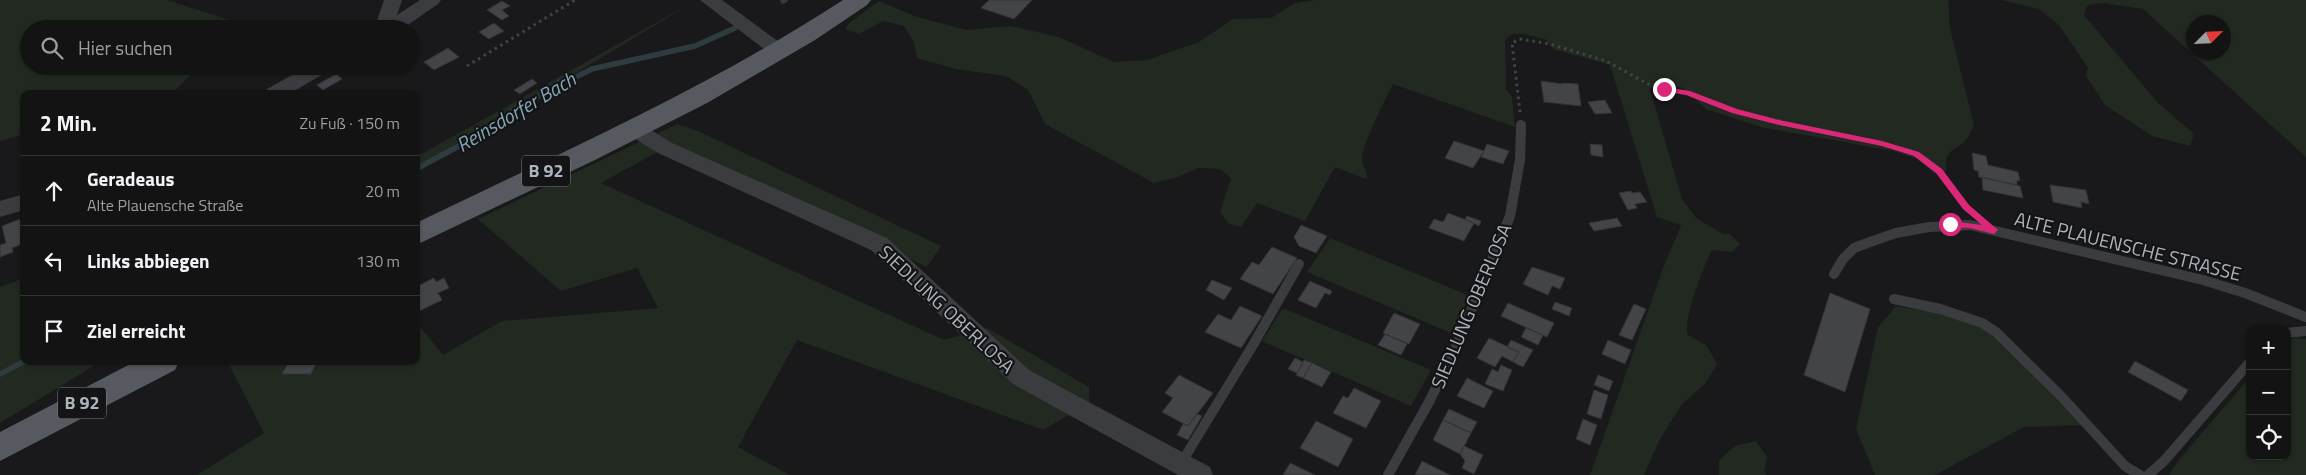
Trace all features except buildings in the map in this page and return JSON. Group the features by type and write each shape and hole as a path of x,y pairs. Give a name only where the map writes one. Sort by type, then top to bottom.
{"main road":[{"name":"B 92","path":"420,233 634,128 780,52 859,0"},
{"name":"B 92","path":"0,447 156,365"}],"street":[{"path":"386,20 394,0"},
{"path":"402,20 432,0"},
{"path":"709,0 727,10 746,28 780,52"},
{"path":"281,90 307,75"},
{"name":"SIEDLUNG OBERLOSA","path":"634,128 666,148 878,244 1020,376 1201,475"},
{"path":"0,209 20,203"}],"lane":[{"name":"SIEDLUNG OBERLOSA","path":"1388,475 1429,402 1455,348 1510,216 1520,160 1521,125"},
{"name":"ALTE PLAUENSCHE STRASSE","path":"1834,274 1843,259 1854,248 1896,233 1950,224 1970,225 2203,280 2245,293 2306,317"},
{"path":"1180,465 1253,345 1299,264"},
{"path":"1894,299 1947,311 1982,323 1996,332 2060,396 2125,466 2140,475"},
{"path":"2291,333 2306,331"},
{"path":"2148,475 2164,462 2246,367"}],"path":[{"path":"467,66 547,19 575,0"},
{"path":"1521,125 1512,43 1520,39 1550,44 1606,61 1648,84 1687,93 1735,111 1908,150 1932,164 1966,207 1994,230"}],"shaded area":[{"path":"0,0 167,0 229,20 20,20 20,75 191,75 175,90 20,90 20,135 0,141"},
{"path":"1316,0 1948,0 1950,28 1974,126 1966,140 1948,155 1946,159 1946,172 1935,174 1917,159 1893,151 1761,127 1706,109 1683,88 1660,83 1650,89 1682,199 1696,218 1723,234 1730,234 1740,244 1732,252 1712,250 1699,280 1688,318 1688,335 1706,345 1717,364 1705,384 1682,404 1659,441 1644,475 1590,475 1662,271 1681,225 1657,217 1610,65 1553,49 1545,39 1523,34 1512,34 1505,40 1506,89 1512,97 1515,127 1393,84 1365,144 1362,160 1366,171 1366,179 1335,167 1305,221 1257,203 1241,227 1228,223 1220,212 1231,178 1220,169 1198,168 1178,177 1154,183 1045,124 1028,90 1006,76 955,69 917,58 914,42 904,26 883,21 859,34 845,29 849,23 879,1 917,17 967,30 1010,26 1059,37 1114,62 1147,60 1199,42 1233,19 1271,18 1295,3"},
{"path":"2001,0 2306,0 2306,157 2199,60 2231,60 2231,15 2186,15 2186,48 2143,9 2103,3 2087,5 2084,15 2158,103 2194,134 2190,146 2152,136 2105,105 2086,76 2088,68 2059,25 2039,9"},
{"path":"695,1 420,168 420,155"},
{"path":"677,124 698,131 941,246 927,267 670,145 601,183 944,340 987,328 1089,387 1089,403 1043,430 797,340 738,447 790,475 197,475 264,433 229,365 420,365 420,327 443,355 502,321 658,308 637,268 561,291 478,219"},
{"path":"1330,238 1470,296 1451,333 1307,272"},
{"path":"20,280 20,365 95,365 0,423 0,287"},
{"path":"1896,306 1933,312 1968,322 1991,333 2083,425 2024,427 1935,475 1875,475 1856,429 1878,327"},
{"path":"1283,308 1431,370 1411,406 1262,341"},
{"path":"2306,339 2306,475 2169,475 2177,462 2246,382 2246,460 2291,460 2291,340"},
{"path":"1756,441 1767,457 1764,472 1767,475 1719,475 1719,460 1735,446"}],"waterway":[{"name":"Reinsdorfer Bach","path":"420,167 489,130 515,108 530,102 564,79 576,77 592,69 695,46 735,28"},
{"name":"Reinsdorfer Bach","path":"0,374 20,364"}],"route":[{"path":"1664,89 1687,93 1735,111 1882,143 1917,154 1928,160 1939,171 1966,207 1994,230 1970,225 1950,224"}]}
